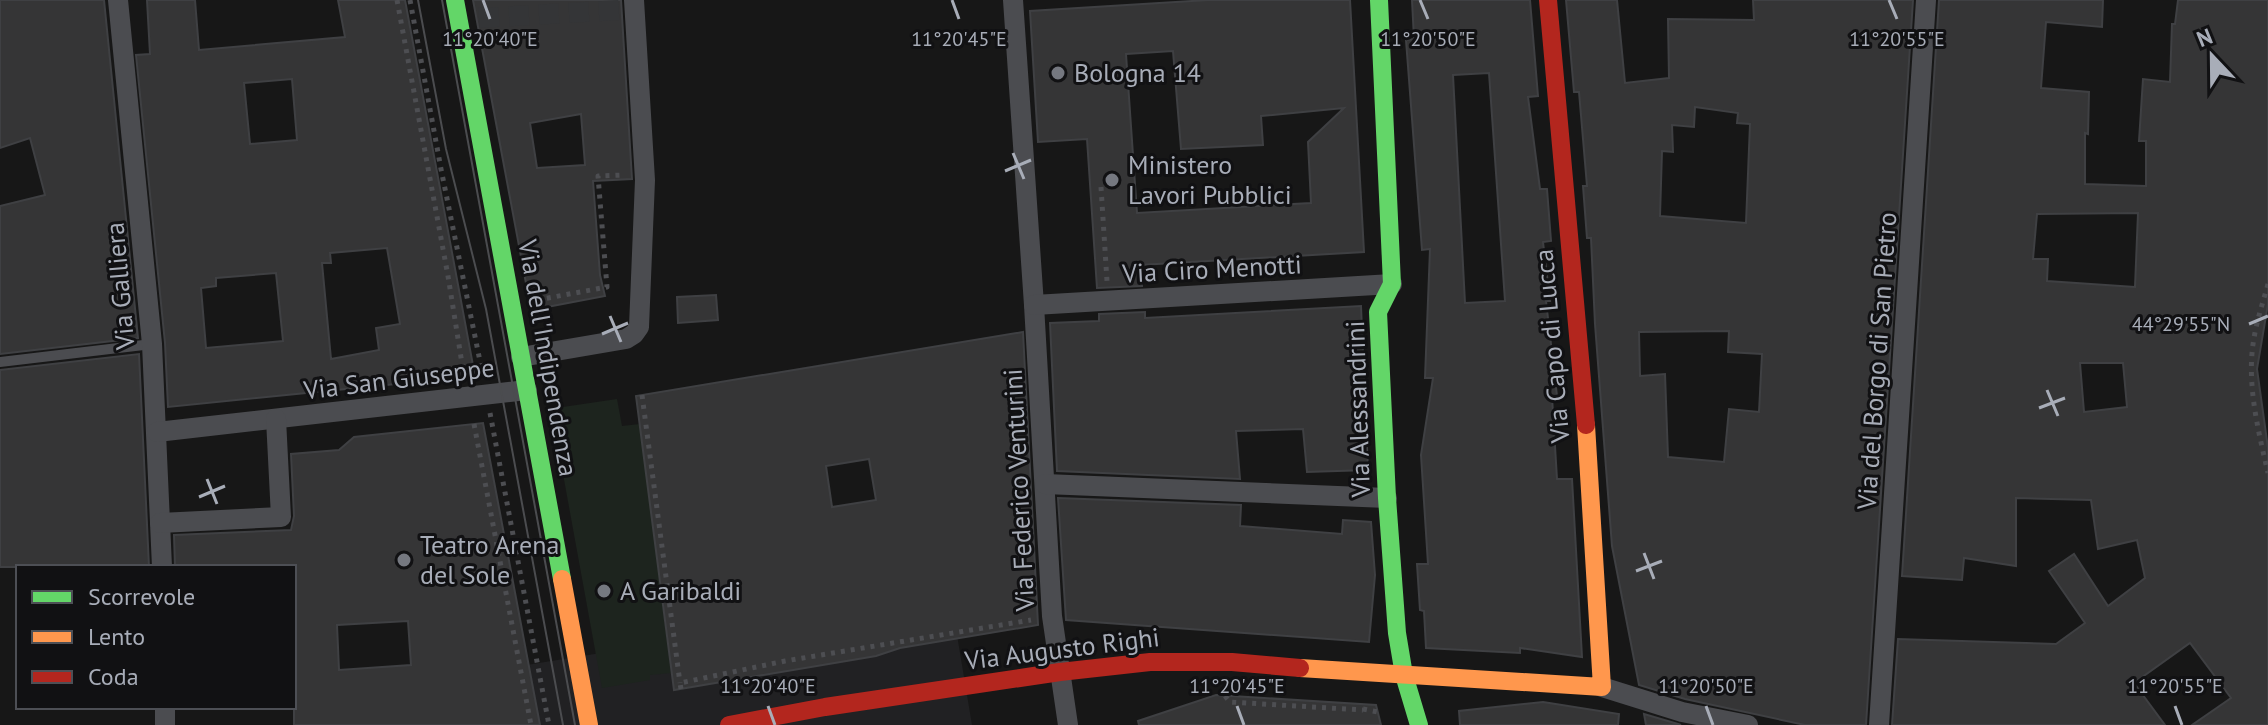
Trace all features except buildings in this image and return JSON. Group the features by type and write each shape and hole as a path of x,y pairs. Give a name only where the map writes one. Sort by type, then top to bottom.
{"street":[{"name":"Via Galliera","path":"118,0 152,344 162,565"},
{"name":"Via dell'Indipendenza","path":"455,0 589,725"},
{"path":"521,357 626,339 639,327 646,191 634,0"},
{"name":"Via Federico Venturini","path":"1013,0 1052,616 1068,725"},
{"name":"Via Alessandrini","path":"1379,0 1392,284 1378,312 1387,498 1397,633 1404,675 1419,725"},
{"name":"Via Capo di Lucca","path":"1548,0 1590,474 1602,687"},
{"name":"Via del Borgo di San Pietro","path":"1879,725 1926,0"},
{"name":"Via Ciro Menotti","path":"1034,305 1392,284"},
{"name":"Via San Giuseppe","path":"157,432 527,390"},
{"name":"Via San Giuseppe","path":"160,523 281,517 276,419"},
{"path":"1045,484 1387,498"},
{"name":"Via Augusto Righi","path":"729,725 796,712 1121,664 1190,661 1602,687"},
{"path":"1602,687 1682,712 1748,725"}],"lane":[{"path":"0,362 152,344"}],"path":[{"path":"397,0 464,377"},
{"path":"410,0 549,725"},
{"path":"603,288 607,287 598,176 629,175"},
{"path":"1101,187 1107,282"},
{"path":"2268,284 2254,338 2251,369 2256,419 2268,473"},
{"path":"642,395 680,686 785,661 1038,619"},
{"path":"474,424 531,725"},
{"path":"1225,696 1230,702 1362,707 1378,712"}],"shaded area":[{"path":"617,399 622,426 640,424 671,673 650,675 650,680 602,688 553,419 558,418 556,408"},
{"path":"954,617 972,725 504,725 496,670 681,640"}],"tunnel":[{"path":"479,18 619,10"}],"tram line":[{"path":"418,0 446,149 486,309 563,725"},
{"path":"442,0 575,725"}],"traffic: fast":[{"path":"455,0 562,579"},
{"path":"1379,0 1392,284 1378,312 1387,498 1397,633 1404,675 1419,725"}],"traffic: slow":[{"path":"1300,668 1602,687 1586,425"},
{"path":"562,579 589,725"}],"traffic: jam":[{"path":"1548,0 1586,425"},
{"path":"729,725 825,707 1060,672 1150,662 1232,662 1300,668"}],"place":[{"name":"Bologna 14","path":"1058,73"},
{"name":"Ministero Lavori Pubblici","path":"1112,180"},
{"name":"Teatro Arena del Sole","path":"404,560"},
{"name":"A Garibaldi","path":"604,591"}]}
